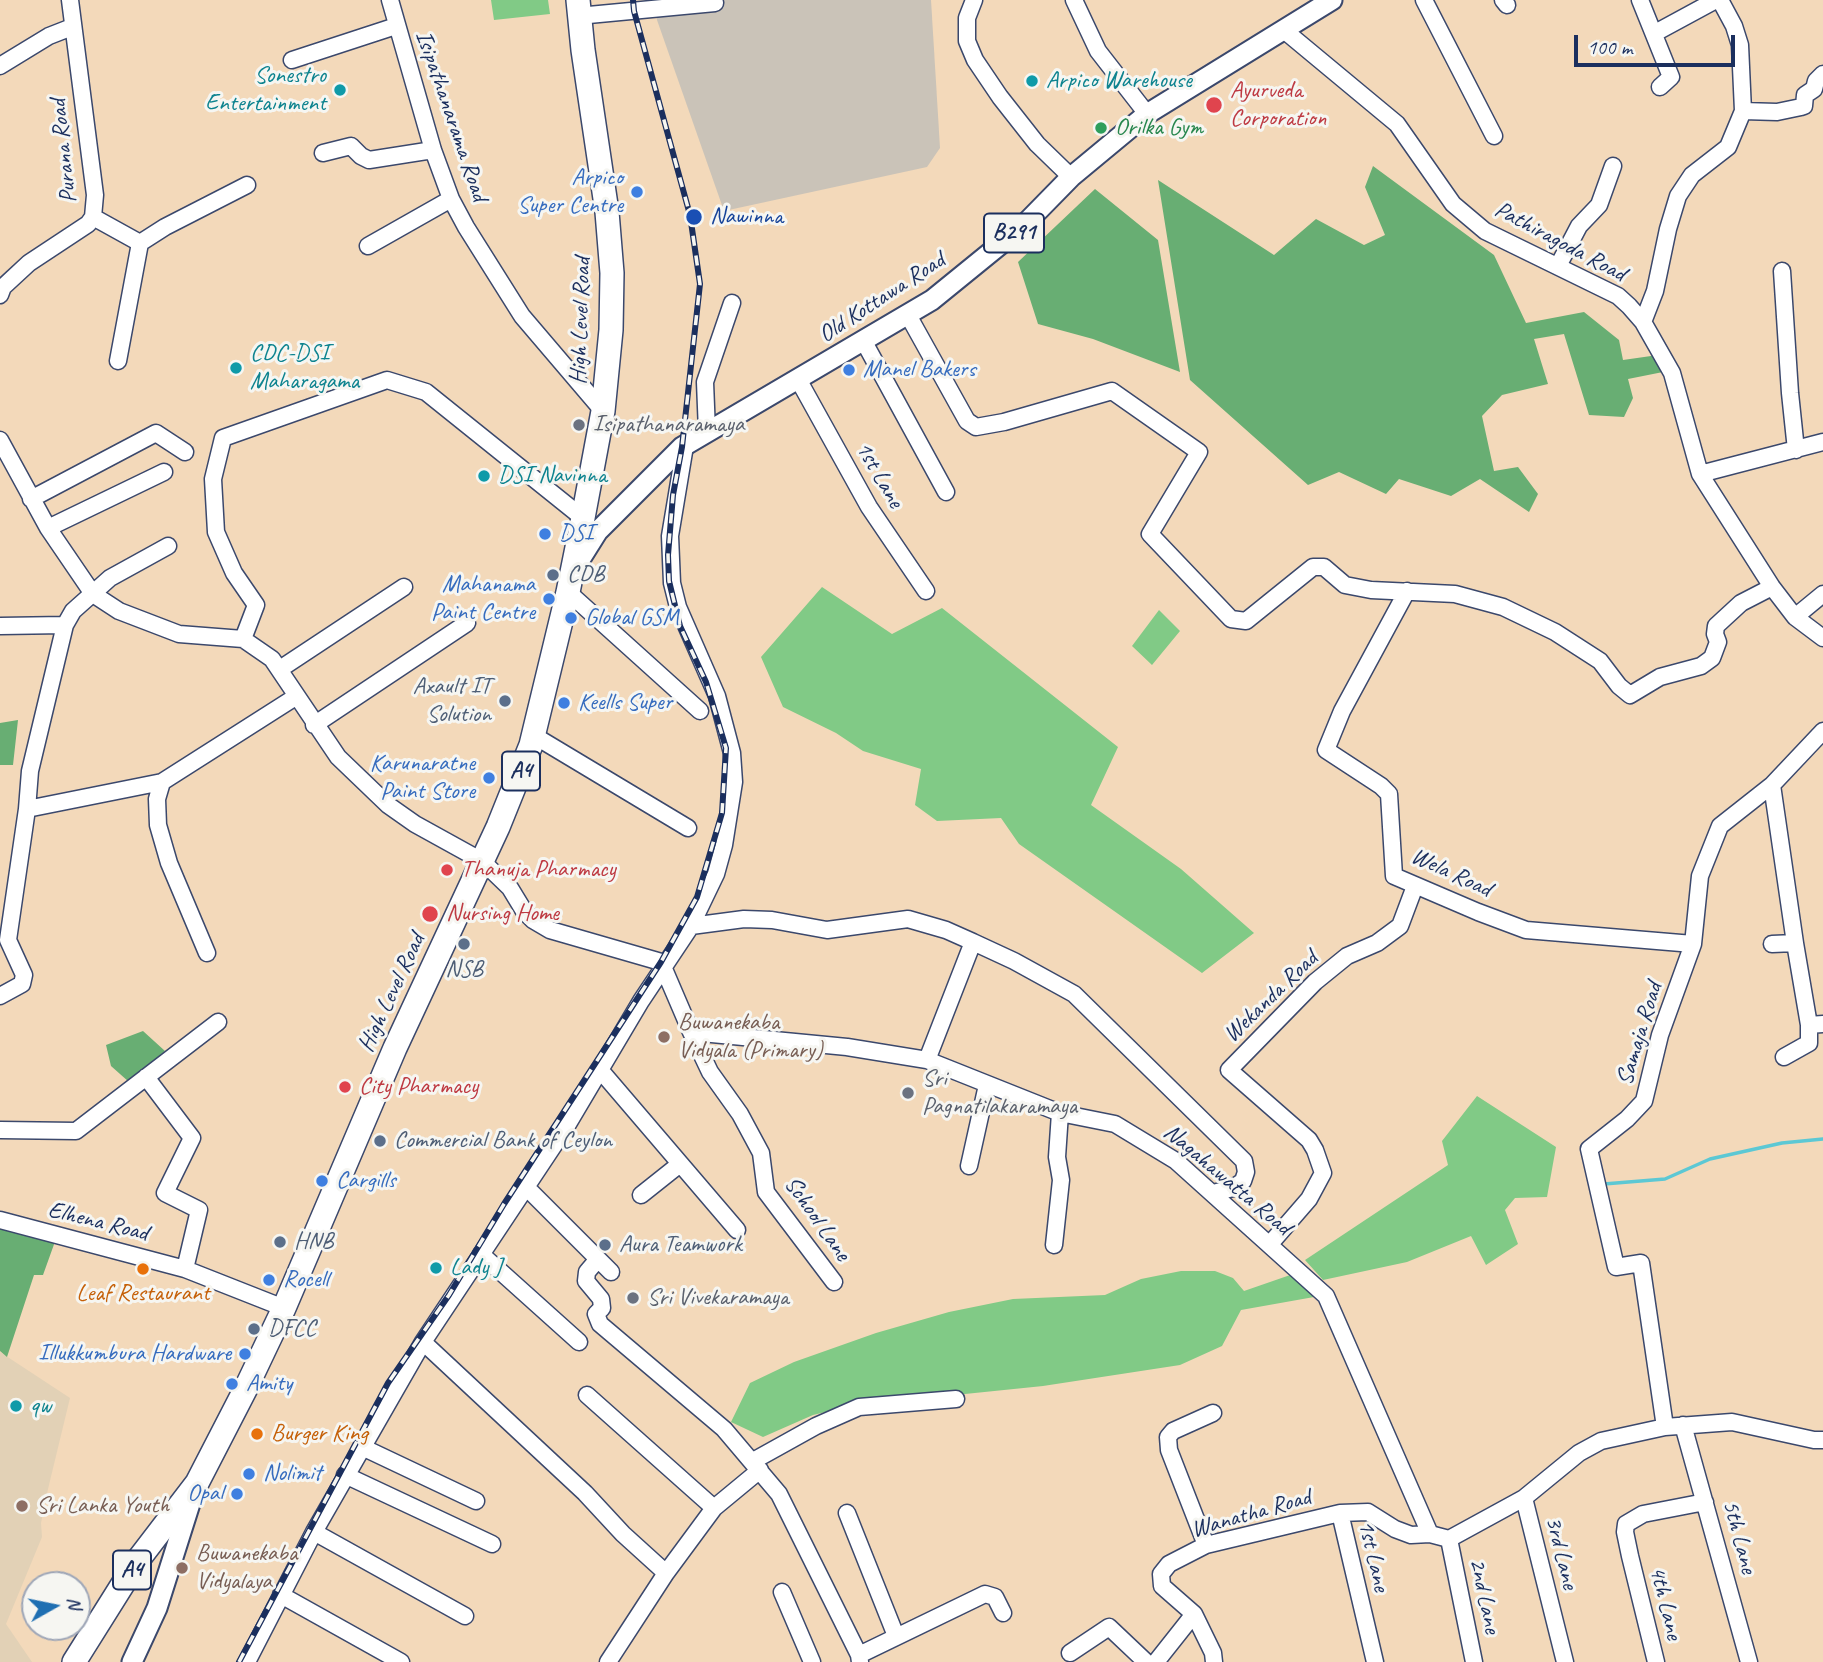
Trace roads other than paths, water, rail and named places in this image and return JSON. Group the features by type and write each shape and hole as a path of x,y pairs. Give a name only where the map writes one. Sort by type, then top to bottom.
{"highway":[{"name":"High Level Road","path":"74,1662 138,1560 197,1483 246,1388 284,1308 395,1048 512,795 533,735 583,518 603,411 611,330 612,273 603,181 578,8"}],"main road":[{"name":"Old Kottawa Road","path":"570,582 598,531 685,446 932,300 1023,226 1070,177 1147,114 1285,31 1312,6 1332,0"},
{"path":"132,1662 157,1608 197,1483"}],"street":[{"name":"Purana Road","path":"0,295 3,287 29,263 88,224 93,217 95,194 70,0"},
{"name":"Isipathanarama Road","path":"390,0 433,150 451,199 522,316 603,411"},
{"path":"974,0 967,18 967,41 975,60 1022,125 1070,177"},
{"path":"1074,0 1098,51 1147,114"},
{"path":"1424,0 1494,136"},
{"path":"1640,0 1671,77 1660,87"},
{"path":"1643,322 1655,291 1678,196 1692,175 1728,147 1743,111 1740,46 1734,26 1718,0 1655,33"},
{"path":"578,8 715,4"},
{"path":"292,60 396,26"},
{"path":"0,66 49,36 72,27"},
{"name":"Pathiragoda Road","path":"1285,31 1397,124 1454,204 1485,231 1618,296 1643,322 1672,373 1700,474 1794,617 1823,638"},
{"path":"1743,111 1777,112 1804,106 1804,95 1814,89 1816,80 1823,74"},
{"path":"323,153 351,146 369,160 433,150"},
{"path":"1558,266 1579,226 1599,205 1613,166"},
{"path":"118,361 140,243 165,226 247,185"},
{"path":"368,246 451,199"},
{"path":"93,217 140,243"},
{"path":"1782,271 1796,450"},
{"path":"707,432 705,382 732,303"},
{"path":"908,315 967,421 976,427 1004,422 1112,391 1199,452 1150,534 1231,619 1246,621 1313,567 1324,567 1345,584 1371,590 1455,594 1503,607 1556,632 1600,661 1619,686 1630,695 1660,677 1701,666 1712,658 1718,642 1716,626 1741,603 1772,587"},
{"path":"863,340 946,492"},
{"name":"1st Lane","path":"798,379 869,507 926,591"},
{"path":"243,639 256,604 234,573 216,532 213,479 223,438 387,380 426,392 583,518"},
{"path":"31,499 156,433 185,453"},
{"path":"0,440 31,499 93,594 118,611 179,634 243,639 272,659 338,757 388,805 415,824 482,861 510,888 533,920 551,930 661,962 691,1032"},
{"path":"1700,474 1823,442"},
{"path":"247,1662 314,1531 423,1342 601,1071 663,967 691,926 716,874 724,845 734,782 732,753 716,696 677,607 672,583 670,536 685,446"},
{"path":"48,527 164,472"},
{"path":"0,996 22,984 24,975 8,940 30,771 65,625 73,611 110,578 168,546"},
{"path":"570,582 700,711"},
{"path":"280,669 404,587"},
{"name":"Wela Road","path":"1407,591 1342,711 1326,750 1389,794 1394,876 1527,930 1693,944"},
{"path":"1794,617 1823,594"},
{"path":"314,725 467,623"},
{"path":"0,626 65,625"},
{"path":"27,809 162,782 297,696"},
{"name":"Samaja Road","path":"1665,1427 1641,1263 1616,1267 1588,1149 1627,1119 1644,1101 1660,1035 1693,944 1700,876 1720,826 1772,785 1823,731"},
{"path":"533,735 688,828"},
{"path":"162,782 157,799 158,825 169,863 207,953"},
{"path":"1772,785 1795,943 1816,1025 1809,1043 1784,1057"},
{"name":"Wekanda Road","path":"1270,1244 1309,1199 1323,1173 1309,1140 1229,1070 1315,982 1348,956 1377,943 1400,926 1415,886"},
{"path":"691,926 744,919 772,920 827,930 908,919 946,930 1014,961 1074,995 1244,1161 1246,1172 1243,1181 1233,1188 1213,1193"},
{"path":"926,1060 973,942"},
{"path":"1772,944 1795,943"},
{"path":"0,1130 76,1131 218,1022"},
{"name":"Nagahawatta Road","path":"691,1032 847,1047 926,1060 1060,1113 1115,1124 1176,1161 1326,1296 1430,1534"},
{"name":"School Lane","path":"691,1032 710,1072 740,1114 761,1153 766,1192 834,1282"},
{"path":"601,1071 737,1230"},
{"name":"Elhena Road","path":"146,1077 192,1138 165,1193 200,1210 186,1269"},
{"path":"969,1166 987,1085"},
{"path":"1054,1245 1061,1180 1058,1157 1060,1113"},
{"path":"641,1195 680,1164"},
{"path":"526,1186 611,1272"},
{"name":"Elhena Road","path":"0,1220 186,1269 284,1308"},
{"path":"481,1254 579,1342"},
{"path":"598,1259 587,1272 586,1280 601,1300 602,1308 596,1314 600,1324 724,1429 757,1465 779,1494 859,1658 896,1636 985,1594 995,1597 1003,1613"},
{"path":"423,1342 585,1493 623,1534 666,1573"},
{"path":"587,1395 714,1508"},
{"path":"608,1662 666,1573 714,1508 757,1465 817,1426 859,1407 956,1399"},
{"path":"1206,1545 1169,1450 1168,1437 1173,1431 1213,1413"},
{"path":"1524,1498 1578,1453 1601,1441 1665,1427 1732,1422 1823,1440"},
{"name":"5th Lane","path":"1683,1425 1749,1662"},
{"path":"362,1447 476,1501"},
{"path":"345,1475 492,1544"},
{"name":"3rd Lane","path":"1449,1539 1524,1498 1564,1662"},
{"name":"4th Lane","path":"1656,1662 1630,1556 1626,1524 1643,1514 1705,1502"},
{"name":"1st Lane","path":"1374,1662 1340,1513 1368,1512 1410,1535 1430,1534"},
{"path":"847,1513 896,1636"},
{"name":"Wanatha Road","path":"1214,1662 1213,1653 1194,1614 1162,1586 1161,1574 1169,1564 1206,1545 1340,1513"},
{"path":"314,1531 465,1616"},
{"path":"1430,1534 1449,1539"},
{"name":"2nd Lane","path":"1449,1539 1474,1662"},
{"path":"782,1592 813,1662"},
{"path":"281,1595 401,1662"},
{"path":"1156,1662 1194,1614"},
{"path":"1070,1653 1109,1627 1146,1662"}],"waterway":[{"path":"1604,1184 1665,1179 1710,1159 1782,1143 1823,1139"}],"railway":[{"path":"239,1662 388,1383 449,1295 504,1204 661,962 697,897 722,813 726,748 706,682 680,626 669,581 668,555 673,495 682,447 700,284 690,215 633,0"}],"place":[{"name":"Arpico Warehouse","path":"1032,81"},
{"name":"Sonestro Entertainment","path":"340,90"},
{"name":"Ayurveda Corporation","path":"1214,105"},
{"name":"Orilka Gym","path":"1101,128"},
{"name":"Arpico Super Centre","path":"637,192"},
{"name":"Nawinna","path":"694,217"},
{"name":"CDC-DSI Maharagama","path":"236,368"},
{"name":"Manel Bakers","path":"849,370"},
{"name":"Isipathanaramaya","path":"579,425"},
{"name":"DSI Navinna","path":"484,476"},
{"name":"DSI","path":"545,534"},
{"name":"CDB","path":"553,575"},
{"name":"Mahanama Paint Centre","path":"549,599"},
{"name":"Global GSM","path":"571,618"},
{"name":"Axault IT Solution","path":"505,701"},
{"name":"Keells Super","path":"564,703"},
{"name":"Karunaratne Paint Store","path":"489,778"},
{"name":"Thanuja Pharmacy","path":"447,870"},
{"name":"Nursing Home","path":"430,914"},
{"name":"NSB","path":"464,944"},
{"name":"Buwanekaba Vidyala (Primary)","path":"664,1037"},
{"name":"City Pharmacy","path":"345,1087"},
{"name":"Sri Pagnatilakaramaya","path":"908,1093"},
{"name":"Commercial Bank of Ceylon","path":"380,1141"},
{"name":"Cargills","path":"322,1181"},
{"name":"HNB","path":"280,1242"},
{"name":"Aura Teamwork","path":"605,1245"},
{"name":"Lady J","path":"436,1268"},
{"name":"Leaf Restaurant","path":"143,1269"},
{"name":"Rocell","path":"269,1280"},
{"name":"Sri Vivekaramaya","path":"633,1298"},
{"name":"DFCC","path":"254,1329"},
{"name":"Illukkumbura Hardware","path":"245,1354"},
{"name":"Amity","path":"232,1384"},
{"name":"qw","path":"16,1406"},
{"name":"Burger King","path":"257,1434"},
{"name":"Nolimit","path":"249,1474"},
{"name":"Opal","path":"237,1494"},
{"name":"Sri Lanka Youth","path":"22,1506"},
{"name":"Buwanekaba Vidyalaya","path":"182,1568"}]}
